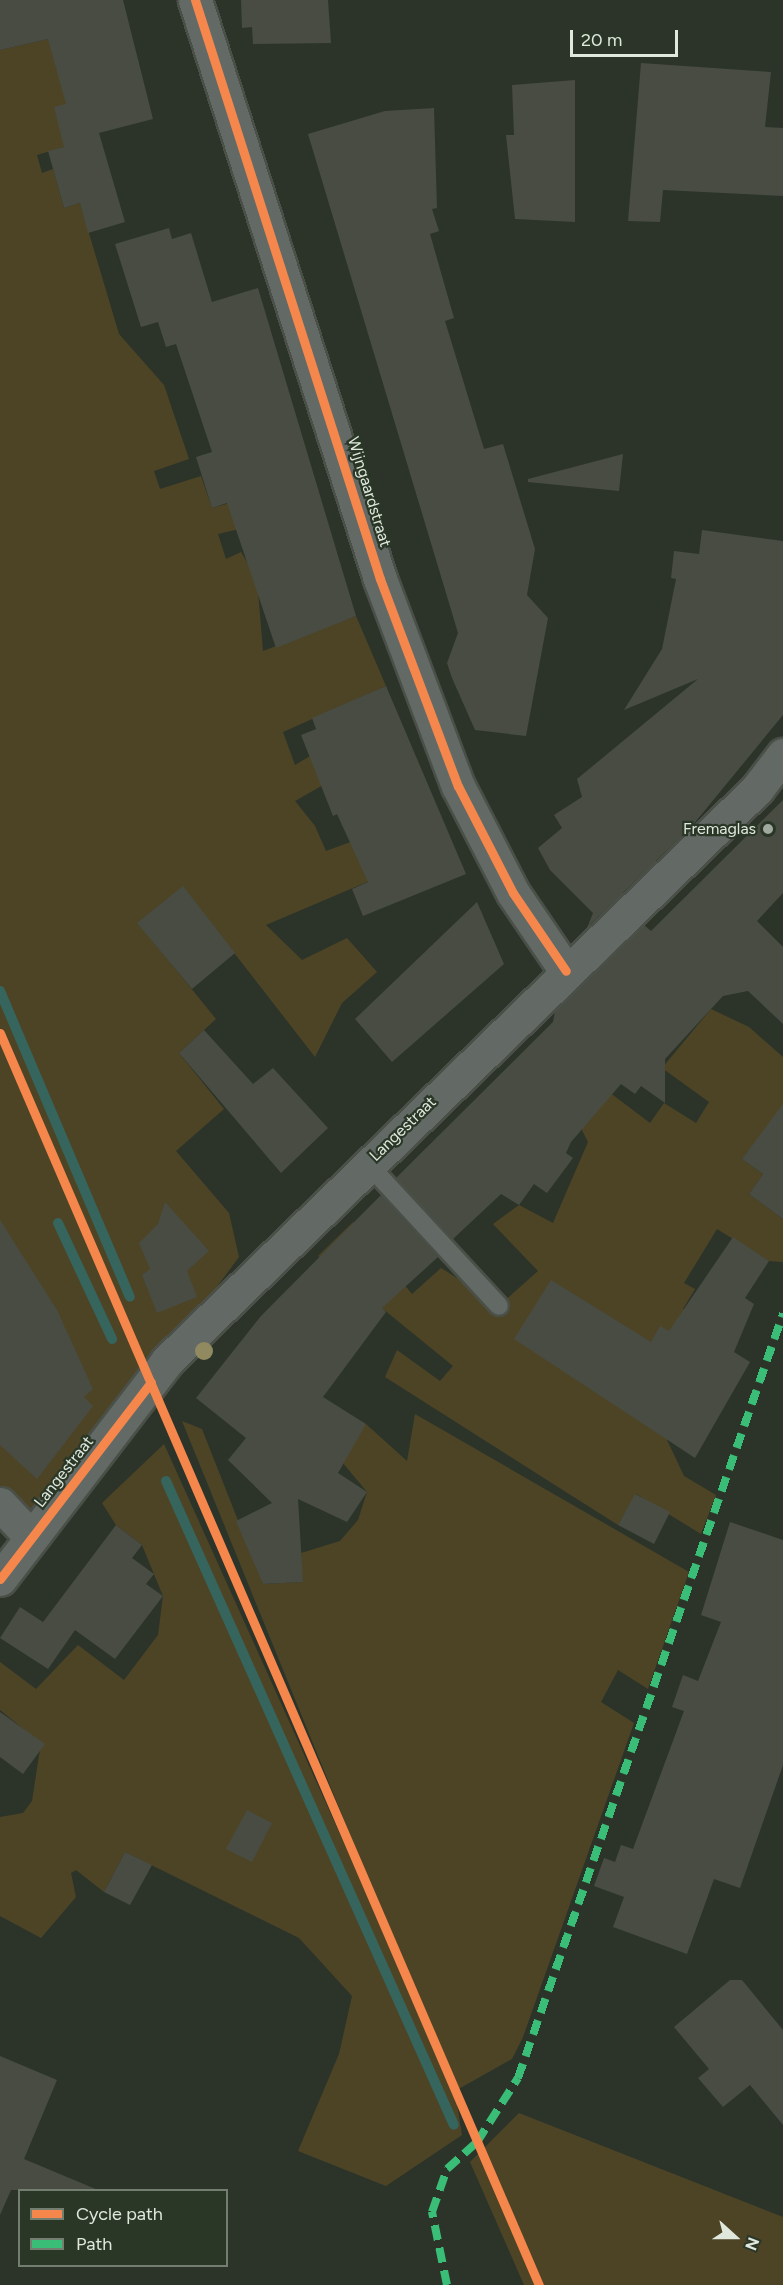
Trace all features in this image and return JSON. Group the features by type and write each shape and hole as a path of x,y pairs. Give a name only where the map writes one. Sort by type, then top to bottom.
{"street":[{"name":"Wijngaardstraat","path":"195,0 380,579 458,786 513,893 566,971"},
{"name":"Langestraat","path":"0,1579 166,1361 566,971 757,789 783,755"},
{"path":"0,1504 31,1538"}],"lane":[{"path":"368,1164 500,1306"}],"shaded area":[{"path":"48,39 136,53 64,147 37,155 42,173 53,169 64,208 80,203 119,334 164,385 189,459 154,471 160,489 201,476 212,508 248,498 256,525 218,534 226,559 241,552 257,579 263,651 356,616 386,686 283,732 295,765 320,750 332,780 295,801 315,826 326,851 364,837 381,876 266,925 302,960 347,938 377,972 342,1003 315,1057 183,887 138,923 216,1019 179,1053 224,1109 176,1151 229,1213 239,1257 31,1537 0,1504 0,50"},
{"path":"711,1009 749,1027 783,1057 783,1110 742,1159 763,1174 749,1194 783,1219 783,1262 769,1261 717,1229 684,1283 695,1289 683,1309 720,1339 709,1371 667,1440 684,1476 716,1495 701,1534 636,1494 618,1525 385,1377 397,1350 440,1381 453,1366 318,1256 353,1222 412,1294 441,1268 500,1305 538,1271 493,1224 519,1205 553,1223 588,1142 580,1126 609,1092 650,1123 664,1103 696,1123 709,1102 662,1068"},
{"path":"415,1414 689,1572 648,1689 618,1670 601,1702 634,1723 523,2037 512,2059 455,2091 462,2135 386,2186 298,2151 339,2054 352,1996 299,1938 125,1852 104,1892 76,1870 71,1873 76,1897 41,1938 0,1916 0,1817 23,1813 32,1801 41,1743 0,1710 0,1662 36,1689 78,1645 124,1680 158,1635 163,1596 142,1545 116,1525 102,1503 164,1444 440,2056 182,1421 202,1429 263,1584 302,1582 301,1553 340,1541 358,1520 367,1492 338,1457 366,1424 407,1461"},
{"path":"519,2113 783,2217 783,2285 524,2285 470,2162"}],"building":[{"path":"0,0 123,0 153,119 99,133 125,222 88,233 80,203 64,208 48,151 64,147 54,107 66,104 48,39 0,50"},
{"path":"241,0 328,0 331,43 253,44 252,27 242,28"},
{"path":"641,63 771,72 765,127 783,128 783,196 663,190 660,222 628,221"},
{"path":"575,80 575,222 515,219 506,135 514,135 512,85"},
{"path":"434,108 437,208 432,209 439,231 430,234 454,318 445,321 484,449 503,444 535,549 527,595 548,618 526,736 475,730 452,678 447,663 458,633 308,134 385,111"},
{"path":"169,228 172,239 191,233 212,302 258,288 356,616 276,648 227,503 212,508 196,457 212,452 176,344 166,347 158,322 141,327 115,244"},
{"path":"623,454 619,491 528,482 528,479"},
{"path":"702,530 783,541 783,715 692,826 587,928 593,913 550,870 538,848 562,828 554,815 582,797 577,779 698,679 624,710 662,649 676,579 671,578 674,551 699,554"},
{"path":"386,686 466,874 363,916 352,889 368,882 337,814 333,816 301,735 316,729 312,718"},
{"path":"783,800 783,893 757,921 783,947 783,1024 748,991 723,996 665,1059 665,1103 641,1086 635,1094 621,1084 571,1142 566,1153 573,1158 547,1193 534,1184 519,1205 501,1194 453,1239 396,1178 553,1022 555,1011 644,925 651,931"},
{"path":"183,886 235,953 192,989 137,923"},
{"path":"477,902 504,964 392,1062 355,1019"},
{"path":"204,1030 253,1084 273,1068 328,1128 281,1173 179,1053"},
{"path":"783,1104 783,1219 749,1194 763,1174 742,1159"},
{"path":"381,1195 438,1257 382,1308 386,1312 323,1397 366,1424 338,1473 367,1492 347,1522 298,1499 303,1582 263,1584 236,1521 272,1503 228,1460 246,1438 196,1398 261,1316"},
{"path":"165,1202 209,1251 187,1271 197,1297 157,1313 142,1275 150,1269 139,1243 158,1224"},
{"path":"0,1220 57,1310 93,1389 84,1397 93,1406 37,1479 0,1445"},
{"path":"733,1237 769,1261 745,1298 754,1304 734,1352 750,1362 695,1458 514,1339 551,1280 651,1342 660,1326 669,1331"},
{"path":"635,1494 670,1512 654,1544 618,1525"},
{"path":"730,1522 783,1540 783,1765 740,1888 714,1879 687,1954 613,1927 624,1897 594,1886 604,1858 615,1862 621,1845 633,1849 684,1711 672,1707 683,1675 698,1681 721,1622 701,1615"},
{"path":"116,1525 142,1545 132,1558 154,1574 146,1584 163,1596 115,1659 75,1630 48,1669 0,1638 20,1607 43,1622"},
{"path":"0,1712 45,1744 23,1774 0,1757"},
{"path":"247,1810 272,1823 252,1862 226,1849"},
{"path":"125,1852 152,1865 130,1905 104,1892"},
{"path":"730,1980 742,1980 783,2030 783,2125 750,2085 723,2107 698,2078 709,2069 674,2027"},
{"path":"0,2056 57,2080 24,2159 96,2189 11,2190 0,2215"}],"waterway":[{"path":"0,991 130,1297"},
{"path":"58,1223 112,1339"},
{"path":"166,1481 454,2125"}],"marked path":[{"path":"447,2285 432,2212 447,2169 477,2142 518,2078 783,1314"}],"cycle path":[{"path":"195,0 380,579 458,786 513,893 566,971"},
{"path":"0,1033 539,2285"},
{"path":"0,1579 151,1382"}],"place":[{"name":"Fremaglas","path":"768,829"}]}
